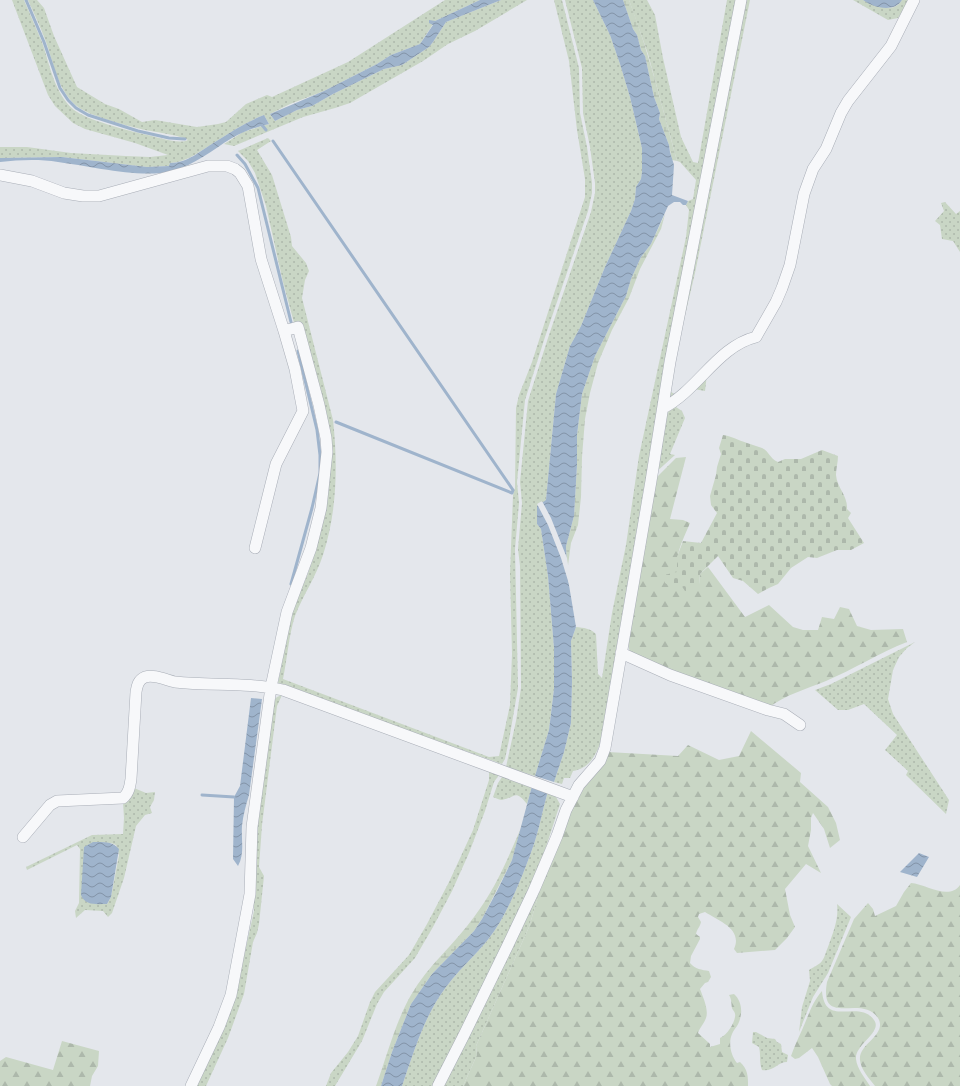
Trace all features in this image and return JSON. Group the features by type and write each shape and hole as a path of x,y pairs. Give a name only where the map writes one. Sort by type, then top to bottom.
{"street":[{"path":"438,1086 534,890 573,797 579,785 600,762 605,748 670,362 741,0"},
{"path":"663,408 682,395 730,350 749,339 756,337 776,302 790,265 804,194 813,169 826,149 844,107 891,46 914,0"},
{"path":"0,175 32,181 64,192 83,196 99,196 200,167 218,165 226,166 240,173 248,186 261,259 295,369 303,411 276,464 255,548"},
{"path":"191,1086 219,1027 231,995 238,964 250,894 252,827 271,687 287,612 318,525 326,470 326,438 319,405 298,327 284,331"},
{"path":"621,653 670,675 768,710 784,714 800,725"},
{"path":"23,837 50,805 57,801 123,798 126,795 131,779 136,692 138,683 143,678 150,676 175,682 271,687 283,690 573,797"}],"green space":[{"path":"12,0 24,0 42,42 57,87 67,103 74,110 80,114 127,130 172,141 184,141 188,140 173,135 117,123 99,117 83,110 71,101 61,86 44,37 28,0 37,0 44,8 54,36 77,87 105,104 119,109 142,122 155,120 197,127 226,122 246,104 267,95 272,97 348,62 445,0 480,0 435,21 420,44 391,55 377,64 324,91 290,104 270,114 275,121 297,110 312,106 384,69 402,65 429,47 446,22 501,0 527,0 475,31 448,44 423,61 350,103 303,117 234,146 224,144 243,132 269,124 264,115 239,127 183,161 170,163 169,166 147,167 62,157 0,158 0,147 27,147 71,153 126,156 150,157 168,155 135,143 85,129 73,123 55,106 48,95"},
{"path":"554,0 562,0 579,68 580,113 587,147 592,193 588,211 525,400 517,482 519,503 515,549 518,688 505,759 502,764 278,683 293,607 313,559 330,456 283,282 266,206 255,173 248,161 238,151 268,138 271,141 257,150 272,175 291,237 292,246 306,263 309,271 305,280 302,298 333,420 335,437 336,471 334,505 328,539 320,563 295,616 283,679 489,757 499,756 510,705 512,654 510,574 513,495 515,488 516,408 585,197 585,179 577,130 569,61"},
{"path":"565,0 593,0 610,35 630,97 642,148 642,172 641,179 636,187 635,199 631,211 605,267 581,326 570,346 556,394 546,501 537,506 537,524 541,529 548,576 554,648 554,689 549,730 535,776 506,767 516,721 521,688 520,566 518,549 522,503 520,482 528,401 591,212 595,193 590,147 583,113 582,68"},
{"path":"623,0 629,0 643,40 677,161 672,160 669,145 659,119 660,113 654,97 645,56 641,50 637,35 633,29"},
{"path":"629,0 647,0 655,15 681,137 693,162 698,163 727,0 737,0 660,397 600,744 596,754 590,762 579,770 573,771 570,778 564,778 562,784 554,782 564,752 571,723 571,641 576,627 589,629 596,634 598,674 602,678 612,613 626,545 639,456 686,237 689,210 686,205 688,201 693,199 696,180 680,162 677,161 648,54"},
{"path":"744,0 750,0 695,273 674,362 670,391 677,396 670,401 667,400 672,363"},
{"path":"853,0 863,0 888,8 898,5 902,0 909,0 898,18 888,20"},
{"path":"945,202 956,214 960,211 960,252 953,241 942,239 940,225 935,221 944,211 941,203"},
{"path":"665,214 661,229 640,269 629,298 612,330 598,363 585,419 578,525 571,543 567,573 566,546 574,516 577,435 582,394 595,356 626,296 631,279 641,257 651,244"},
{"path":"707,374 705,391 694,389 676,407 682,411 685,418 670,454 675,455 654,474 667,414 671,408"},
{"path":"723,435 762,448 778,462 785,459 801,459 822,450 838,456 836,475 838,484 846,500 847,509 851,513 848,518 864,543 851,550 837,550 817,558 808,557 791,568 778,584 758,594 743,581 733,578 718,556 700,574 699,584 693,590 685,591 681,585 672,587 665,583 664,575 677,572 677,557 683,541 701,543 717,513 711,505 710,496 721,454 719,448"},
{"path":"686,457 670,519 683,520 690,523 678,553 677,568 681,585 699,584 700,574 708,567 745,617 769,605 793,627 803,630 818,630 822,617 834,619 840,607 849,609 857,626 871,630 903,629 907,642 826,681 789,696 768,708 632,655 629,649 627,637 652,482 676,458"},
{"path":"915,642 899,657 893,670 888,699 893,714 949,800 946,814 906,775 908,771 885,750 897,735 864,704 848,710 838,710 815,690 831,684"},
{"path":"282,695 277,706 262,825 259,867 264,876 259,924 253,942 244,994 228,1038 206,1086 196,1086 234,1001 254,911 253,864 255,828 273,701"},
{"path":"751,731 801,773 800,782 828,807 836,823 840,840 830,848 824,829 813,813 811,818 811,830 808,846 821,873 806,864 785,889 790,915 795,927 775,950 737,953 734,949 736,942 735,936 728,926 705,912 699,914 698,917 701,922 696,934 700,937 700,939 691,956 690,963 696,968 709,971 711,977 700,989 707,1015 698,1033 710,1044 710,1047 720,1044 720,1038 728,1032 734,1020 735,1014 729,995 734,994 739,1001 741,1014 730,1041 731,1049 737,1063 740,1062 746,1070 748,1076 748,1086 463,1086 477,1055 476,1046 529,927 538,897 536,891 569,809 608,752 678,756 688,745 719,760 739,756"},
{"path":"489,772 499,775 494,782 469,853 452,891 415,958 384,992 377,1004 362,1041 335,1086 326,1086 331,1073 348,1052 358,1036 375,992 409,955 449,882 473,830 489,780"},
{"path":"506,776 532,786 527,804 518,795 502,800 493,797 498,783 502,777"},
{"path":"134,788 146,793 155,792 154,800 150,807 152,813 145,815 136,826 124,878 112,913 108,917 103,911 85,910 76,918 75,911 79,903 80,849 77,845 27,870 26,867 92,835 123,834 123,802 129,799","holes":["93,842 111,843 116,845 119,855 111,897 107,904"]},
{"path":"548,791 556,797 560,804 544,853 521,908 435,1086 402,1086 415,1047 438,998 488,940 510,903 535,841"},
{"path":"521,828 512,860 482,919 474,931 432,974 411,1004 392,1052 381,1086 376,1086 396,1028 411,995 425,974 467,927 482,906 500,874"},
{"path":"911,883 944,892 955,890 960,885 960,1086 875,1086 864,1071 860,1060 863,1049 876,1035 879,1029 880,1024 878,1018 871,1011 862,1008 835,1007 829,1004 826,996 827,982 854,919 868,903 873,909 875,916 896,906"},
{"path":"536,891 538,897 529,927 476,1046 477,1055 463,1086 441,1086"},
{"path":"837,904 851,917 828,973 813,997 799,1032 802,1007 810,981 809,970 819,964 824,958 835,926"},
{"path":"822,991 824,1002 829,1008 836,1011 860,1012 868,1014 874,1020 876,1025 875,1029 860,1048 856,1059 860,1070 870,1086 832,1086 812,1048 799,1058 795,1059 791,1056 813,1005"},
{"path":"753,1032 767,1038 775,1039 781,1044 782,1052 788,1055 787,1062 784,1062 769,1070 762,1070 759,1047 752,1043"},
{"path":"62,1041 99,1051 98,1066 92,1076 90,1086 0,1086 0,1061 6,1057 53,1070"}],"water":[{"path":"480,0 501,0 446,22 429,47 402,65 384,69 312,106 297,110 275,121 270,114 324,91 377,64 391,55 420,44 433,25 429,23 429,20 435,21"},
{"path":"593,0 623,0 633,29 637,35 641,50 645,56 654,97 660,113 659,119 669,145 674,165 672,195 688,201 686,205 683,205 680,202 674,202 668,206 651,244 641,257 631,279 626,296 595,356 582,394 577,435 574,516 566,546 567,573 576,627 571,641 571,723 564,752 554,782 535,776 549,730 554,689 554,648 548,576 541,529 537,524 537,506 546,500 556,394 570,346 581,326 605,267 631,211 635,199 636,187 641,179 642,172 642,148 630,97 610,35"},
{"path":"863,0 902,0 894,7 884,8 878,7"},
{"path":"264,115 269,124 241,133 196,161 172,171 146,174 115,171 44,160 0,162 0,158 62,157 147,167 169,166 170,163 183,161 194,156 239,127"},
{"path":"251,698 262,699 249,795 242,822 242,846 238,866 233,859 234,797 240,786"},
{"path":"532,786 548,791 535,841 510,903 488,940 438,998 415,1047 402,1086 381,1086 392,1052 411,1004 432,974 474,931 498,889 512,860"},
{"path":"93,842 111,843 119,849 111,897 107,904 88,903 81,895 84,847"},
{"path":"919,853 929,857 917,877 900,872"}],"pier":[{"path":"542,501 551,518 567,558 573,597 561,558 548,525 537,504"}],"waterway":[{"path":"26,0 44,42 60,88 68,100 76,108 88,115 138,131 169,138 185,139"},
{"path":"262,125 266,130"},
{"path":"273,141 513,490 512,493 336,422"},
{"path":"237,155 245,164 258,188 291,322"},
{"path":"291,584 320,473 320,455 317,430 298,351"},
{"path":"202,795 234,797"}]}
